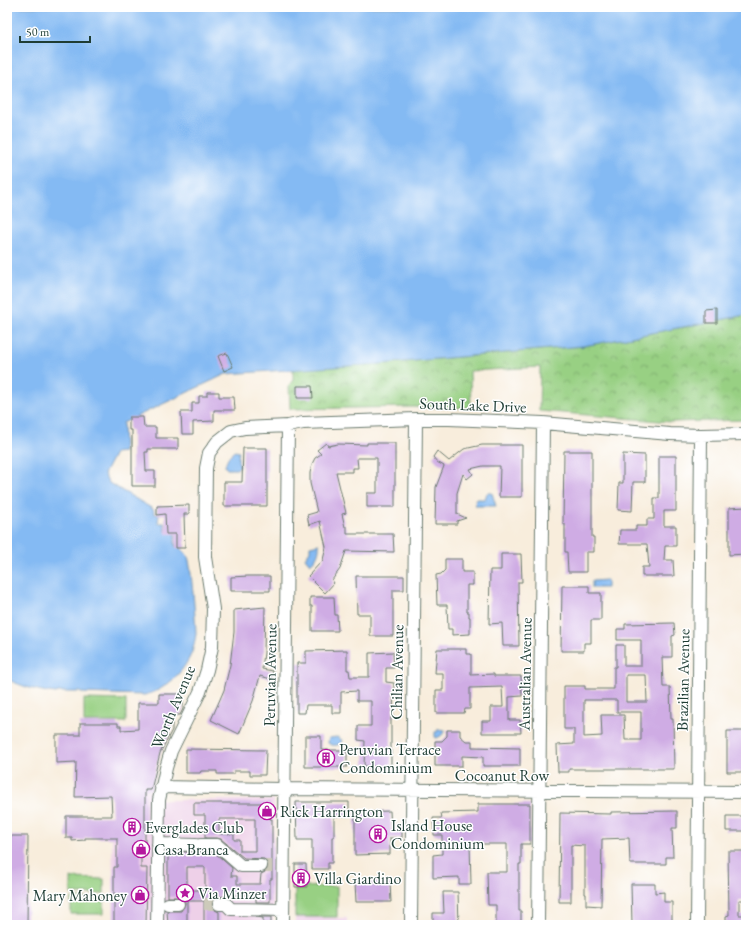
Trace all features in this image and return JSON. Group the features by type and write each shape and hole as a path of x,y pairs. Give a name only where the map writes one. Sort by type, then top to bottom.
{"street":[{"name":"South Lake Drive","path":"209,453 217,442 231,430 288,426 303,423 416,419 543,423 701,435 746,434"},
{"name":"Chilian Avenue","path":"411,925 416,419"},
{"name":"Australian Avenue","path":"538,925 543,423"},
{"name":"Peruvian Avenue","path":"283,925 288,426"},
{"name":"Brazilian Avenue","path":"697,925 701,435"},
{"name":"Worth Avenue","path":"157,925 159,800 161,787 171,751 200,692 212,647 213,609 205,557 206,476 209,453"},
{"name":"Cocoanut Row","path":"161,787 746,792"},
{"path":"158,844 217,845 240,866 261,866"},
{"path":"219,904 226,904 231,909 283,910"}],"shaded area":[{"path":"111,790 151,791 163,800 274,800 273,925 114,925"},
{"path":"295,917 347,918 347,925 295,925"}],"green space":[{"path":"746,315 746,420 671,422 539,411 540,367 470,371 471,407 290,409 289,385 293,380 293,369 380,364 584,346"},
{"path":"84,699 126,700 126,722 84,722"},
{"path":"71,878 104,879 104,894 71,894"},
{"path":"337,886 337,917 295,917 295,887"},
{"path":"71,898 104,899 104,914 71,914"}],"water":[{"path":"7,7 746,7 746,315 584,346 380,364 226,374 123,423 124,452 115,453 104,474 109,483 153,509 155,514 159,514 158,523 164,523 166,532 175,532 175,546 183,550 188,557 196,628 192,652 184,667 173,680 152,693 144,695 81,692 56,693 31,688 13,682 7,679"},
{"path":"235,451 239,452 238,460 240,466 237,469 227,469 225,467 227,460"},
{"path":"487,493 492,493 496,506 476,506 475,499 485,499"},
{"path":"319,544 317,556 310,564 305,558 310,551 310,546"},
{"path":"607,580 607,588 592,588 592,581"},
{"path":"438,729 445,730 442,735 436,738 435,732 438,731"},
{"path":"337,737 342,740 338,745 331,745 328,743 329,738"}],"building":[{"path":"717,310 717,323 706,323 706,311"},
{"path":"227,353 233,367 224,371 218,356"},
{"path":"297,386 312,386 313,398 297,398"},
{"path":"207,392 219,392 219,397 234,397 235,410 214,410 214,421 193,422 193,434 182,434 181,412 192,412 192,403 199,403 199,396 207,396"},
{"path":"129,417 143,417 144,427 156,427 156,438 178,438 178,449 148,449 148,452 145,452 146,471 155,471 155,486 132,486 132,430 129,430"},
{"path":"326,443 328,446 338,444 367,445 367,443 395,443 395,507 367,507 367,493 377,493 377,458 357,458 358,468 353,468 353,472 336,472 346,513 342,514 345,527 347,527 347,534 393,534 394,552 346,551 340,569 332,580 334,583 325,593 308,576 323,560 326,547 320,521 309,525 307,515 317,512 310,483 310,473 315,458 321,454 317,450"},
{"path":"482,445 522,445 522,497 499,497 500,466 483,466 470,469 473,474 467,479 463,474 457,493 457,514 466,518 457,521 457,524 435,524 436,487 444,466 437,462 433,457 437,451 449,461 464,449"},
{"path":"243,448 267,448 267,506 224,506 224,482 242,482"},
{"path":"564,451 592,451 592,537 594,537 594,552 586,552 586,572 568,572 567,552 565,552 565,524 563,524"},
{"path":"623,454 645,455 645,482 633,482 632,511 618,510 619,483 623,483"},
{"path":"659,456 676,456 676,511 664,511 664,526 676,526 676,546 665,546 664,560 673,560 674,576 642,576 642,567 649,567 647,544 619,544 620,530 636,530 636,526 647,526 647,519 654,519 654,498 659,498"},
{"path":"189,505 189,514 184,514 185,548 176,548 176,534 166,534 165,514 157,515 157,506"},
{"path":"746,507 746,554 729,555 729,508"},
{"path":"501,554 521,554 522,582 518,582 519,646 503,646 502,623 489,624 490,570 501,570"},
{"path":"445,559 462,559 462,572 473,572 473,585 467,585 467,612 469,612 470,617 470,634 452,635 452,629 448,629 447,605 437,605 436,575 441,574 445,570"},
{"path":"270,576 270,591 231,591 231,577"},
{"path":"356,576 404,576 404,590 393,590 393,636 370,636 370,614 357,614"},
{"path":"562,586 589,586 589,593 601,593 601,620 591,620 591,643 584,643 584,651 561,651"},
{"path":"310,597 334,597 338,631 312,631 312,606 310,606"},
{"path":"265,607 264,653 262,669 273,671 271,679 260,676 253,701 239,734 211,720 224,690 230,665 234,632 234,610"},
{"path":"674,623 675,635 672,636 672,657 662,657 663,687 670,687 671,719 673,719 674,769 569,769 569,772 558,772 557,745 574,744 574,729 564,729 564,686 585,686 585,689 614,689 616,645 624,645 624,666 641,666 641,640 617,640 617,629 625,629 625,624","holes":["626,675 646,675 647,702 626,702","584,700 617,700 617,712 641,712 641,740 625,740 624,715 601,715 602,736 584,737"]},
{"path":"437,649 466,649 466,654 471,654 471,675 494,674 494,676 521,676 522,696 509,697 509,720 520,720 521,733 482,733 482,721 491,721 491,707 503,707 502,687 470,688 470,709 465,709 464,713 436,713 436,690 443,690 443,673 435,673"},
{"path":"347,650 347,670 349,670 350,677 369,677 369,653 393,652 394,668 386,668 386,682 394,683 393,717 391,717 391,767 364,766 365,741 358,740 358,726 371,726 371,701 357,701 357,691 341,692 341,713 332,713 332,705 306,705 305,713 297,713 297,663 306,663 306,651"},
{"path":"159,694 183,694 183,709 180,715 172,715 172,730 160,753 151,790 145,790 145,853 141,853 141,868 147,868 146,925 114,925 114,867 117,867 117,838 85,838 85,840 72,841 72,838 66,838 66,816 112,816 111,796 75,797 76,762 56,763 56,735 80,735 80,723 118,723 118,726 121,726 121,730 138,729 138,703 159,703"},
{"path":"447,730 460,730 460,736 466,741 472,741 472,747 520,748 520,766 483,766 483,757 462,756 462,766 435,766 435,741 442,741 447,736"},
{"path":"727,731 746,731 746,772 727,772"},
{"name":"Peruvian Terrace Condominium","path":"305,736 321,736 321,750 347,750 347,767 305,767"},
{"path":"186,749 266,750 265,775 250,775 250,771 234,771 234,774 217,774 217,771 186,773"},
{"path":"296,802 349,802 349,816 334,816 332,863 328,863 328,869 312,869 312,840 297,840"},
{"path":"194,803 270,803 270,819 272,819 272,879 270,879 270,902 256,902 256,895 230,895 230,898 226,896 216,897 212,901 212,904 215,910 219,912 219,925 204,925 204,901 187,901 187,925 168,925 167,911 181,911 185,901 181,897 168,897 168,852 214,852 232,868 231,876 237,876 237,884 260,884 261,874 265,872 268,866 268,863 264,859 244,858 221,839 205,838 205,815 194,815","holes":["219,819 255,819 255,851 240,851 240,840 234,840 234,834 219,834","187,867 205,867 205,890 190,890 190,887 187,887"]},
{"path":"478,804 530,804 530,844 521,844 521,864 519,864 519,911 521,911 521,925 496,925 496,905 488,905 487,872 507,872 507,844 470,844 471,884 459,884 459,877 433,878 433,855 442,854 442,835 434,835 433,818 442,818 441,813 478,812"},
{"name":"Island House Condominium","path":"390,811 391,830 402,830 402,838 390,838 390,854 355,855 355,812"},
{"path":"677,811 677,828 672,828 673,857 666,857 666,864 630,864 629,838 602,839 601,906 586,905 585,846 571,845 571,902 559,902 560,813 611,814 611,812"},
{"path":"726,816 746,816 746,831 726,831"},
{"path":"7,836 28,836 27,925 7,925"},
{"path":"728,851 746,851 746,900 739,900 739,915 746,915 746,925 726,925 726,916 729,915"},
{"name":"Villa Giardino","path":"295,864 306,864 307,887 295,887"},
{"path":"355,882 390,882 391,902 356,902"},
{"path":"631,884 655,884 655,893 664,892 664,902 672,902 672,925 632,925"},
{"path":"443,892 458,892 459,925 433,925 433,913 444,913"},
{"path":"256,917 271,917 271,925 263,925 263,918"}],"tunnel":[{"path":"261,866 272,866"},
{"path":"204,904 219,904"}],"place":[{"name":"Peruvian Terrace Condominium","path":"326,758"},
{"name":"Rick Harrington","path":"267,811"},
{"name":"Everglades Club","path":"132,827"},
{"name":"Island House Condominium","path":"378,834"},
{"name":"Casa Branca","path":"141,849"},
{"name":"Villa Giardino","path":"301,878"},
{"name":"Via Minzer","path":"185,893"},
{"name":"Mary Mahoney","path":"140,895"}]}
